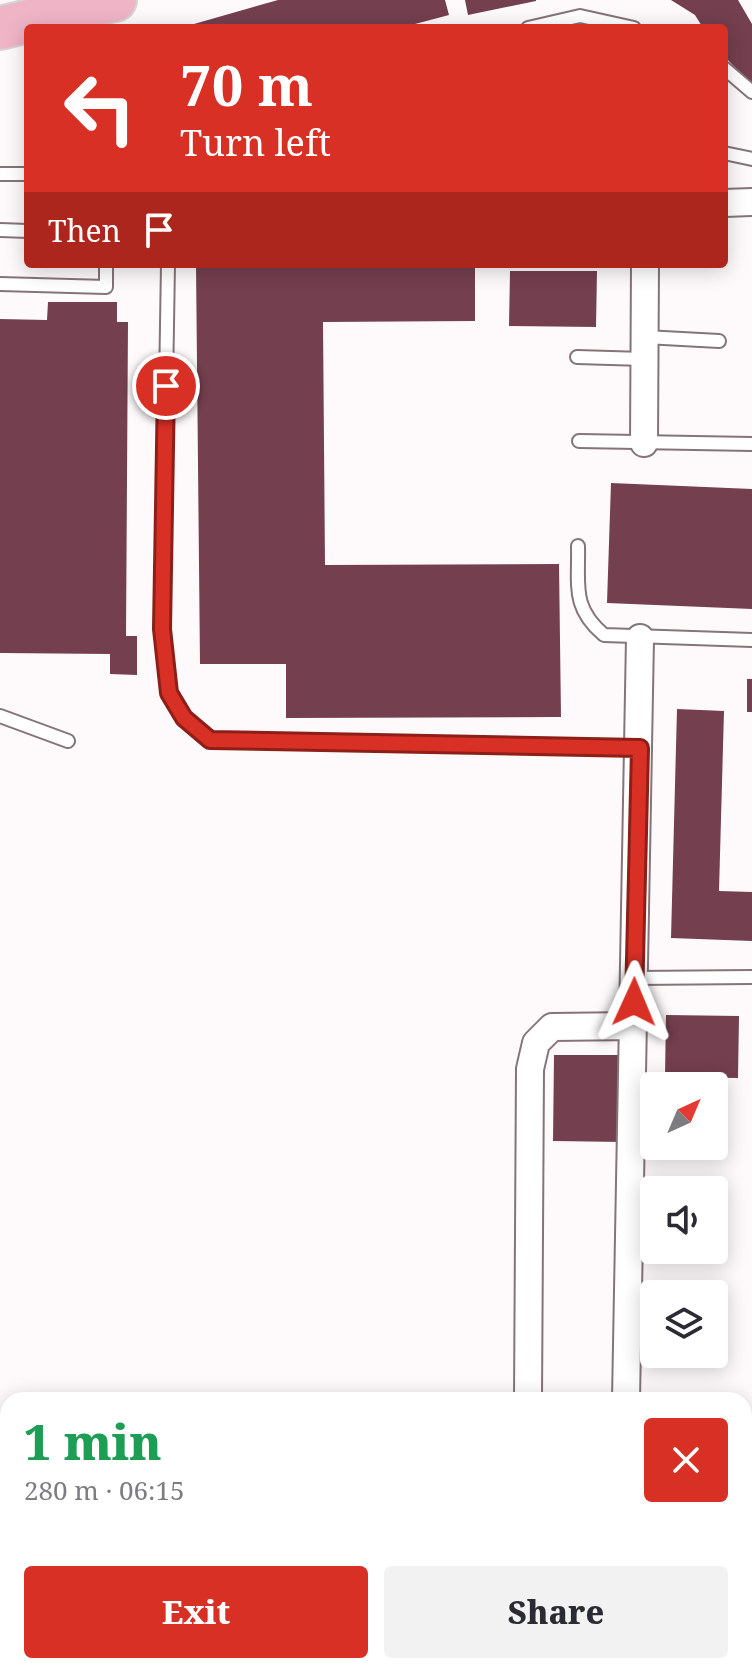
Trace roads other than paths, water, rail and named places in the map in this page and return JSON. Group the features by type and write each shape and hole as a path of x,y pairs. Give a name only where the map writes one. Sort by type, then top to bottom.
{"main road":[{"path":"1,30 115,0"}],"street":[{"path":"728,203 752,202"},
{"path":"644,443 645,268"},
{"path":"626,1392 640,638"},
{"path":"528,1392 530,1069 536,1043 552,1027 634,1026"}],"lane":[{"path":"545,24 580,16 616,24"},
{"path":"728,71 752,92"},
{"path":"728,154 752,159"},
{"path":"0,174 24,174"},
{"path":"0,230 24,231"},
{"path":"0,284 106,287 106,268"},
{"path":"168,268 162,629 169,693 184,718 210,740 640,748"},
{"path":"577,357 719,341"},
{"path":"579,441 752,444"},
{"path":"578,546 579,605 589,622 604,635 752,640"},
{"path":"0,716 68,741"},
{"path":"635,978 752,977"}]}
